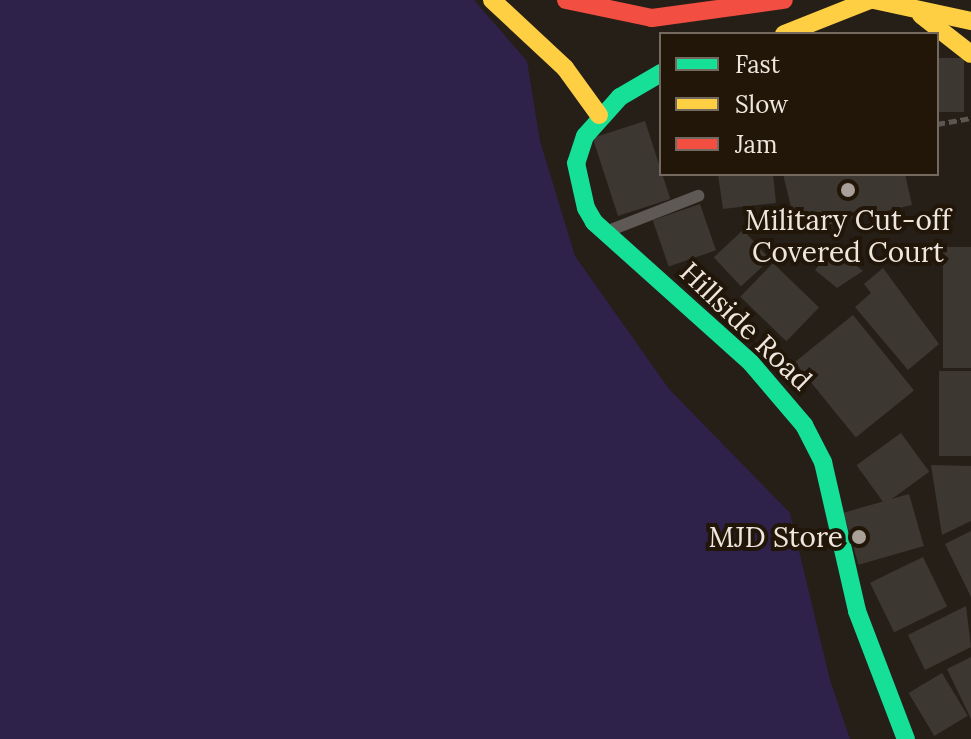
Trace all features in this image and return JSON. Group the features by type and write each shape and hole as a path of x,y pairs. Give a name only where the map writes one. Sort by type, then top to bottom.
{"street":[{"path":"492,0 565,68 599,115 659,74"},
{"path":"566,0 640,17 695,6 784,0"},
{"path":"790,32 837,17 872,0 922,6 971,21"},
{"path":"922,6 971,54"},
{"name":"Hillside Road","path":"599,115 576,163 586,208 605,233 751,363 804,425 823,462 857,611 906,739"}],"lane":[{"path":"605,233 698,196"}],"path":[{"path":"939,124 971,118"}],"shaded area":[{"path":"0,0 474,0 527,61 540,141 575,256 669,389 790,513 830,680 850,739 0,739"}],"building":[{"path":"939,58 964,58 964,112 939,112"},
{"path":"645,121 659,164 659,176 663,176 670,199 618,216 593,138"},
{"path":"718,176 773,176 776,203 723,209"},
{"name":"Military Cut-off Covered Court","path":"783,176 905,176 912,205 797,232"},
{"path":"700,204 716,250 669,267 653,220"},
{"path":"743,230 770,259 741,287 714,257"},
{"path":"834,247 863,271 837,288 815,270"},
{"path":"943,247 971,247 971,368 943,368"},
{"path":"773,263 819,307 786,341 740,297"},
{"path":"883,268 939,344 908,370 855,307 871,293 864,284"},
{"path":"853,315 914,390 856,438 795,362"},
{"path":"939,371 971,371 971,456 939,456"},
{"path":"901,433 929,472 885,504 857,465"},
{"path":"931,465 971,466 971,521 942,535"},
{"path":"909,494 924,546 859,565 844,513"},
{"path":"971,531 971,597 945,544"},
{"path":"923,557 947,606 894,632 870,583"},
{"path":"966,606 971,647 925,670 908,635"},
{"path":"971,657 971,719 947,669"},
{"path":"942,673 968,716 934,736 909,693"}],"traffic: fast":[{"path":"659,74 620,97 585,136 576,163 586,208 594,222 751,363 804,425 823,462 857,611 906,739"}],"traffic: slow":[{"path":"492,0 565,68 599,115"},
{"path":"789,32 870,0"},
{"path":"874,0 971,21"},
{"path":"921,15 971,54"}],"traffic: jam":[{"path":"566,0 652,18 784,0"}],"place":[{"name":"Military Cut-off Covered Court","path":"848,190"},
{"name":"MJD Store","path":"859,537"}]}
